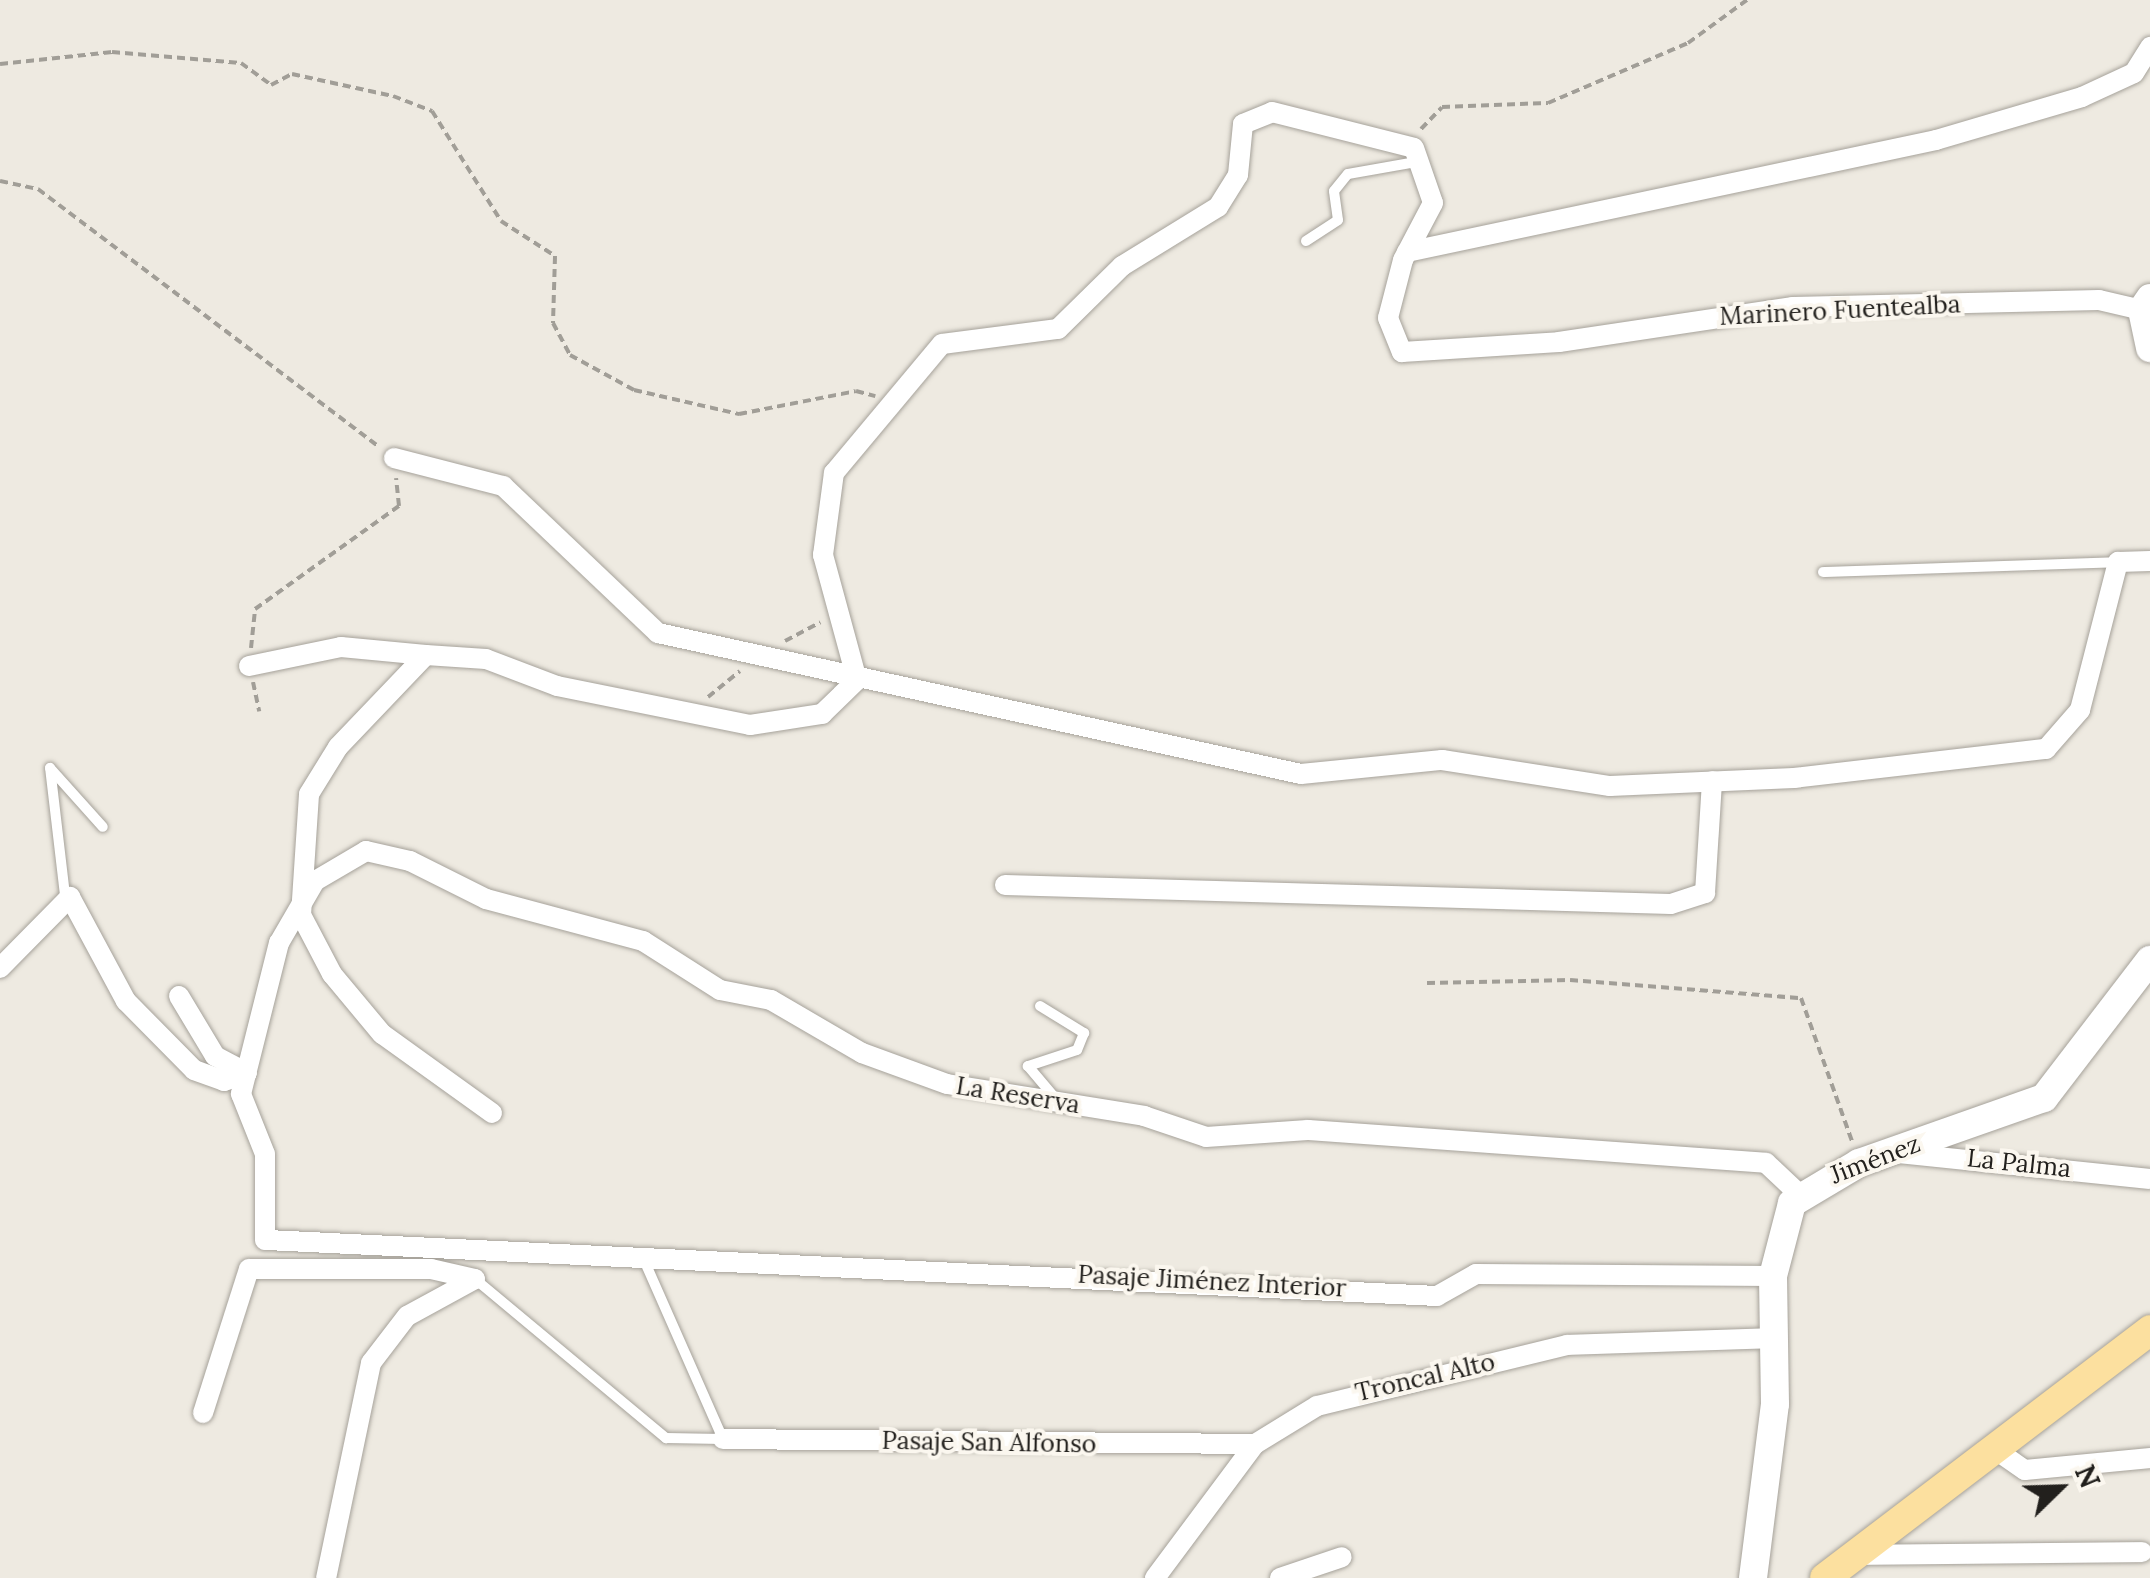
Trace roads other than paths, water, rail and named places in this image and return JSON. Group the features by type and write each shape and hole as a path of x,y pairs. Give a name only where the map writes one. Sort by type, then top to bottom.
{"main road":[{"path":"1825,1578 2150,1330"}],"street":[{"path":"1408,252 1936,140 2082,97 2134,73 2150,47"},
{"path":"857,680 823,555 834,473 890,400 942,344 1058,329 1122,266 1218,207 1238,175 1243,124 1272,112 1415,155 1434,203 1408,252"},
{"name":"Marinero Fuentealba","path":"1408,252 1390,338 1418,354 1792,308 2098,300 2146,304"},
{"path":"2146,304 2150,348"},
{"path":"394,458 503,486 658,633 857,680 1301,774 1442,760 1610,786 1712,781 2046,749 2080,710 2118,562 2150,561"},
{"path":"249,666 341,646 486,659 557,686 750,726 822,714 857,680"},
{"path":"426,655 338,747 309,794 302,915 332,974 382,1034 492,1113"},
{"path":"1006,885 1670,904 1705,893 1712,781"},
{"name":"La Reserva","path":"248,1073 279,944 302,915 315,881 366,851 410,861 486,899 643,941 720,990 771,1000 879,1059 947,1084 1059,1102 1206,1137 1308,1130 1766,1163 1799,1194"},
{"path":"0,968 64,895 126,1001 194,1070 224,1081 248,1073"},
{"name":"Jiménez","path":"1753,1578 1774,1338 1774,1276 1799,1194 1858,1162 2044,1098 2150,960"},
{"path":"179,996 215,1056 248,1073"},
{"name":"Pasaje Jiménez Interior","path":"248,1073 241,1094 265,1154 265,1240 1437,1296 1476,1274 1774,1276"},
{"name":"La Palma","path":"1887,1152 2150,1179"},
{"path":"203,1412 248,1269 432,1269 475,1279"},
{"path":"326,1578 371,1363 408,1316 475,1279"},
{"name":"Troncal Alto","path":"1155,1578 1254,1444 1360,1390 1594,1341 1774,1338"},
{"name":"Pasaje San Alfonso","path":"724,1439 1254,1444"},
{"path":"1996,1450 2025,1470 2150,1458"},
{"path":"1856,1555 2142,1552"},
{"path":"1280,1578 1342,1557"}],"lane":[{"path":"1306,241 1338,220 1334,191 1348,174 1415,155"},
{"path":"1822,572 2118,562"},
{"path":"64,895 50,768 103,827"},
{"path":"1040,1006 1084,1033 1077,1050 1028,1066 1059,1102"},
{"path":"475,1279 666,1438 724,1439 644,1260"}]}
